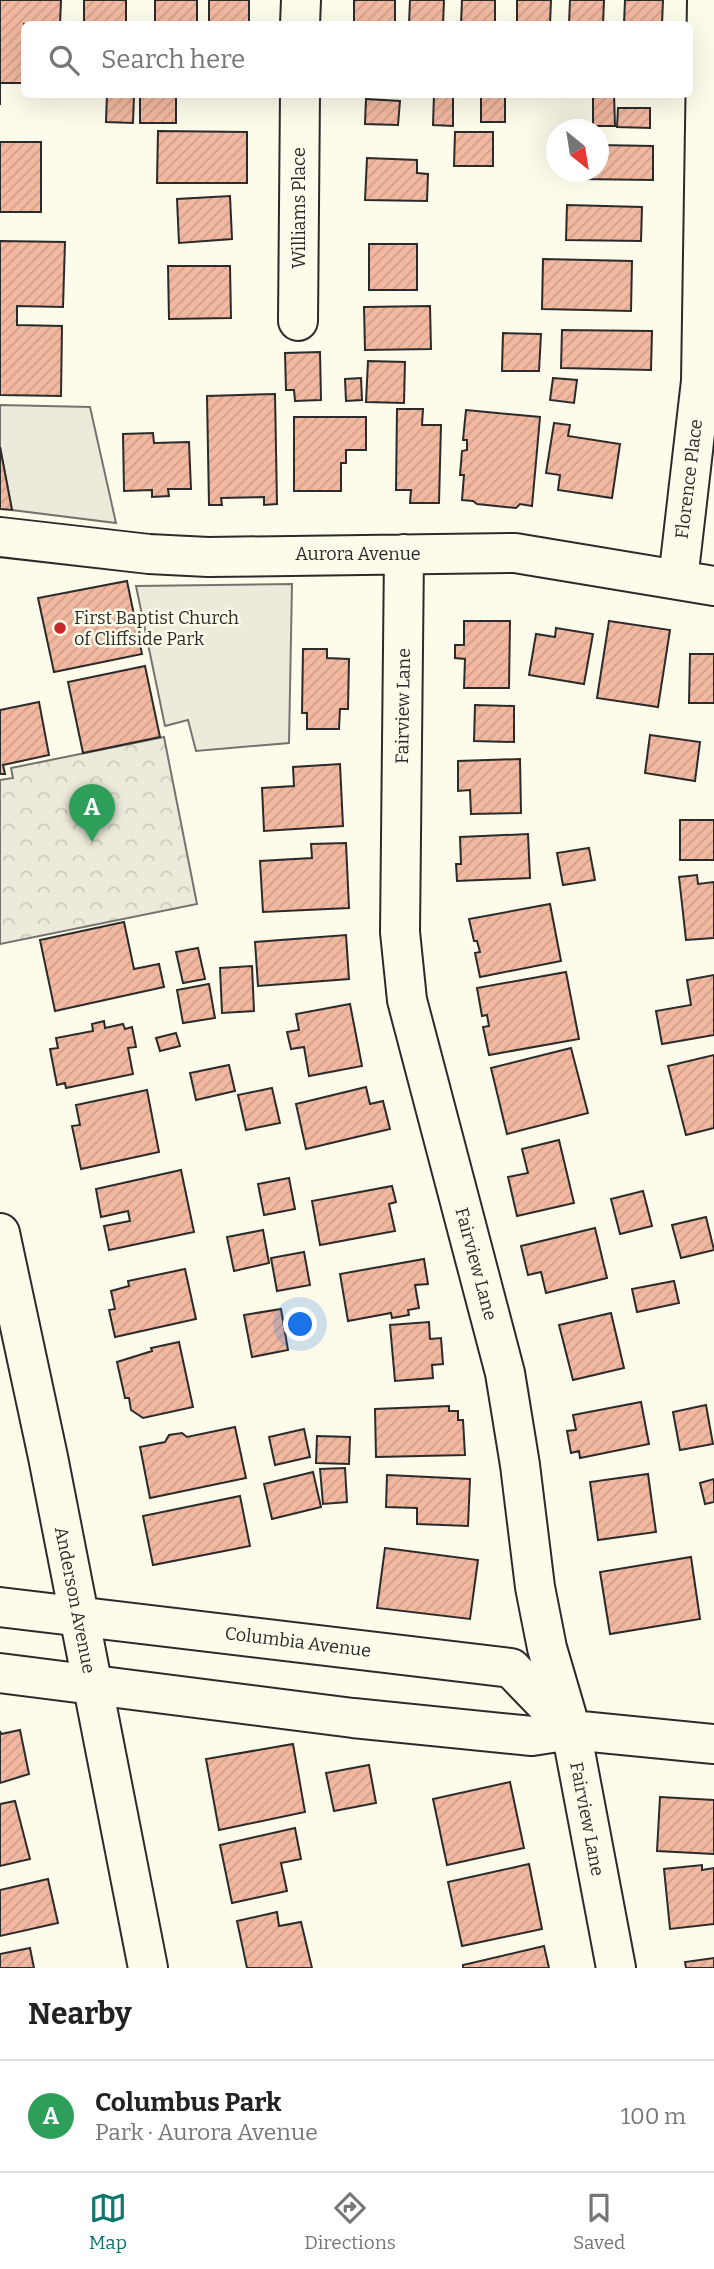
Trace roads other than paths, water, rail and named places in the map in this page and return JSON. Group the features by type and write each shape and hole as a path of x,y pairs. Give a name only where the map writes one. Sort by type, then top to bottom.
{"street":[{"path":"300,21 301,0"},
{"name":"Florence Place","path":"696,583 707,0"},
{"name":"Williams Place","path":"298,321 300,98"},
{"name":"Aurora Avenue","path":"0,537 149,554 208,557 515,553 696,583"},
{"name":"Fairview Lane","path":"404,554 400,932 407,1000 505,1373 535,1587 547,1648 571,1730 616,1968"},
{"name":"Anderson Avenue","path":"0,1233 48,1457 148,1968"},
{"name":"Columbia Avenue","path":"0,1607 511,1668 571,1730"},
{"path":"0,1673 353,1718 491,1732 532,1736 571,1730 714,1744"}],"place":[{"name":"First Baptist Church of Cliffside Park","path":"60,628"},
{"name":"Columbus Park","path":"92,842"}]}
